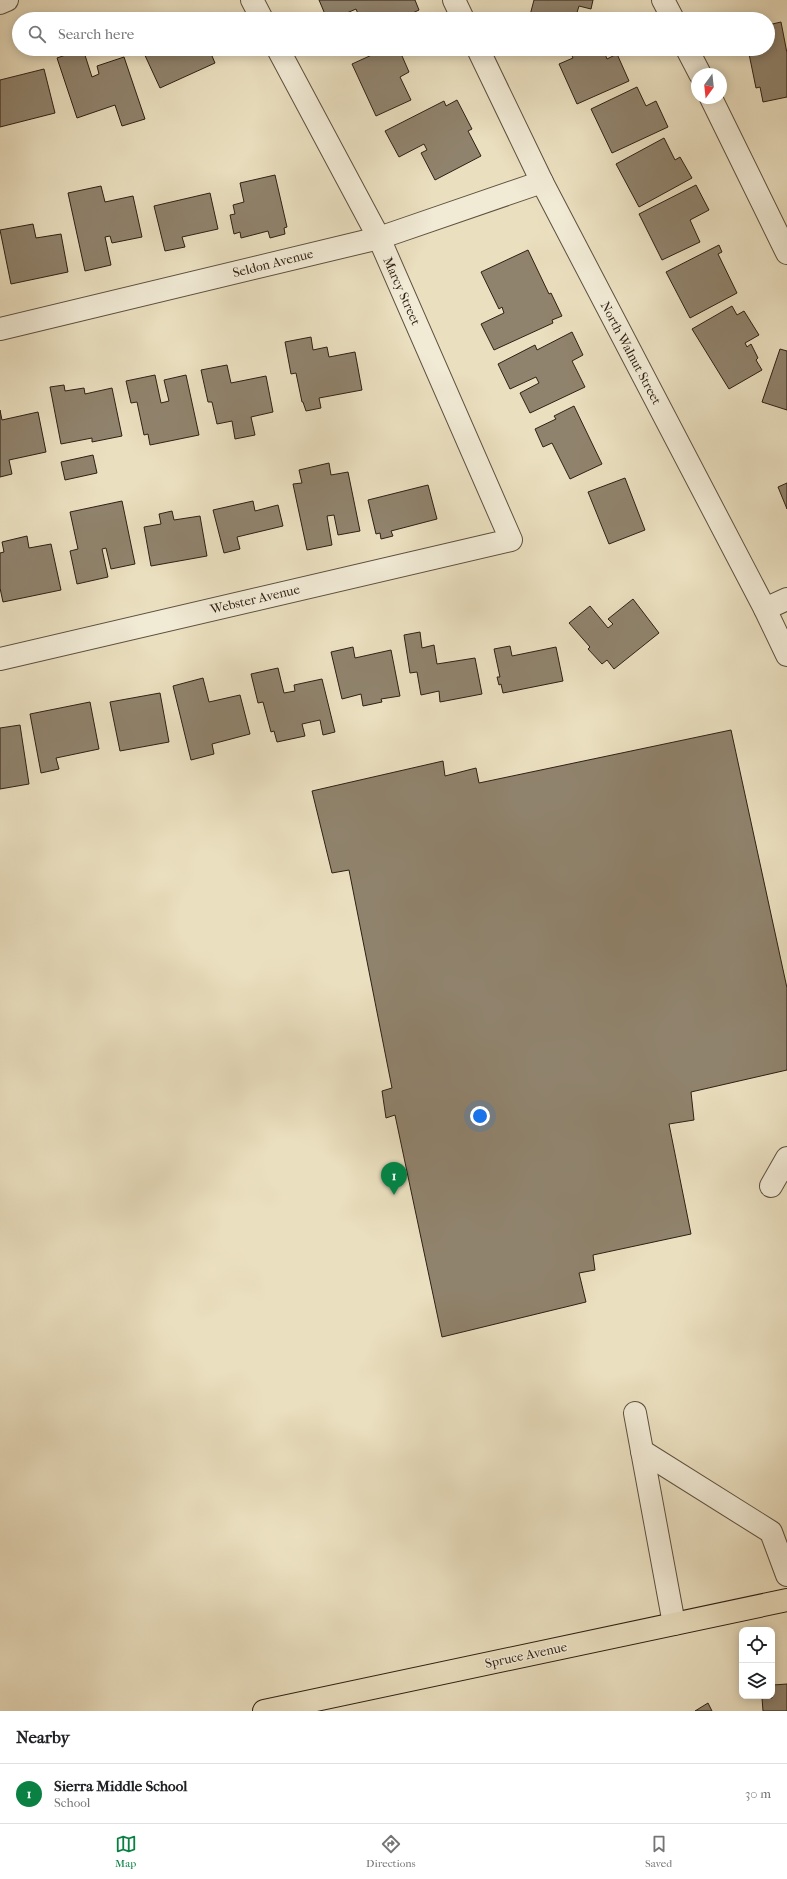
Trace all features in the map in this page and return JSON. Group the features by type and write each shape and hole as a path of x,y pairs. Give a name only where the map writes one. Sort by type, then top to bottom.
{"main road":[{"name":"Spruce Avenue","path":"264,1711 787,1600"}],"street":[{"path":"0,3 7,0"},
{"path":"252,0 258,12"},
{"path":"454,0 460,12"},
{"path":"663,0 669,12"},
{"name":"Marcy Street","path":"282,56 379,238 511,540"},
{"name":"North Walnut Street","path":"481,56 542,182 765,609 787,655"},
{"path":"691,56 697,68"},
{"path":"714,104 787,253"},
{"name":"Seldon Avenue","path":"0,329 379,238 542,182"},
{"name":"Webster Avenue","path":"0,659 511,540"},
{"path":"765,609 787,599"},
{"path":"771,1186 787,1158"},
{"path":"635,1413 674,1624"},
{"path":"642,1451 771,1532 787,1575"}],"building":[{"path":"319,0 415,0 419,10 415,12 357,12 356,9 349,12 324,12"},
{"path":"534,0 593,0 591,9 579,6 577,12 531,12"},
{"path":"781,22 787,53 787,97 763,102 760,87 756,88 749,56 775,56 775,23"},
{"path":"63,56 85,56 92,77 99,74 97,66 124,57 145,119 122,126 115,105 77,118 57,58"},
{"path":"145,56 212,56 215,63 160,88"},
{"path":"370,56 402,56 409,72 400,77 411,100 376,116 352,64"},
{"path":"572,56 606,56 607,59 613,56 618,56 629,81 577,104 559,64 573,58"},
{"path":"44,69 55,113 0,127 0,80"},
{"path":"637,87 646,106 656,101 668,127 612,153 591,109"},
{"path":"457,100 472,129 468,131 481,156 435,180 421,153 427,150 424,144 399,157 385,131 444,101 446,106"},
{"path":"664,138 675,160 680,157 692,178 639,207 616,164"},
{"path":"275,175 287,227 284,228 285,234 270,238 268,231 241,238 240,232 234,234 230,215 235,214 233,205 244,202 240,183"},
{"path":"696,185 709,210 690,220 700,242 662,260 639,214"},
{"path":"101,186 105,202 133,196 142,237 112,243 110,236 105,237 111,265 85,271 68,193"},
{"path":"210,193 218,229 182,237 185,247 165,251 154,206"},
{"path":"33,224 36,238 61,234 68,272 11,284 0,230"},
{"path":"719,245 722,252 718,254 737,293 690,318 666,272"},
{"path":"528,250 549,294 551,293 562,316 552,320 553,323 494,350 481,324 504,313 502,307 499,309 481,272"},
{"path":"732,306 737,315 744,311 759,335 745,343 747,347 751,344 758,358 756,360 762,370 729,389 692,329"},
{"path":"572,332 583,355 572,361 585,387 530,413 520,393 539,383 536,377 510,389 498,364 535,345 537,350"},
{"path":"311,337 313,350 327,347 329,357 355,352 362,390 319,398 321,408 306,411 302,402 296,373 291,374 285,342"},
{"path":"780,349 787,351 787,410 762,402"},
{"path":"227,365 231,383 266,376 273,412 251,417 255,435 235,439 232,421 217,424 212,402 208,402 201,370"},
{"path":"155,375 161,403 169,401 164,380 186,375 199,435 150,445 148,434 144,435 137,402 131,403 126,381"},
{"path":"64,385 65,391 84,388 85,394 112,388 122,436 92,442 92,438 61,444 50,387"},
{"path":"574,406 602,464 570,479 552,443 543,447 535,429 556,419 554,416"},
{"path":"0,410 2,420 38,412 46,452 9,460 12,474 0,477"},
{"path":"93,455 97,473 65,480 61,462"},
{"path":"329,463 331,475 348,472 360,531 338,535 334,515 327,516 332,545 307,550 293,484 302,483 299,470"},
{"path":"625,478 645,530 609,544 588,492"},
{"path":"787,483 787,509 778,487"},
{"path":"428,485 437,519 391,531 393,536 381,539 380,533 376,534 368,500"},
{"path":"122,501 135,564 111,569 106,548 102,549 108,577 77,584 70,551 78,549 70,512"},
{"path":"253,501 255,511 278,505 283,526 237,537 240,549 224,553 213,510"},
{"path":"172,511 174,520 200,516 207,556 151,566 144,527 161,524 159,514"},
{"path":"27,536 29,548 51,544 61,590 3,602 0,588 0,553 4,552 2,542"},
{"path":"633,599 659,633 614,669 607,660 602,664 588,649 590,647 569,623 590,606 608,628 613,624 608,619"},
{"path":"420,632 422,648 434,645 437,664 475,658 482,694 440,702 439,691 421,695 417,672 410,673 404,635"},
{"path":"510,646 512,656 556,647 563,681 503,693 501,684 499,685 497,677 500,677 494,649"},
{"path":"353,647 355,658 391,650 400,696 381,699 382,702 363,706 361,694 342,699 331,652"},
{"path":"278,668 284,693 295,691 294,685 322,679 335,732 323,735 320,720 302,724 305,736 277,742 274,731 271,732 263,702 258,703 251,674"},
{"path":"203,678 209,702 240,695 250,734 212,744 214,754 191,760 173,686"},
{"path":"160,693 169,742 120,751 110,702"},
{"path":"90,702 99,749 56,758 59,769 41,773 30,714"},
{"path":"20,725 29,784 0,789 0,728"},
{"path":"731,730 787,988 787,1070 691,1092 694,1120 669,1124 691,1234 593,1255 595,1270 579,1273 586,1302 442,1337 395,1115 386,1118 382,1091 392,1088 349,870 332,873 312,791 443,761 445,776 476,768 479,783"},
{"path":"787,1684 787,1711 763,1711 762,1699 775,1699 775,1685"},
{"path":"708,1703 712,1711 695,1711"}],"place":[{"name":"Sierra Middle School","path":"394,1195"}]}
